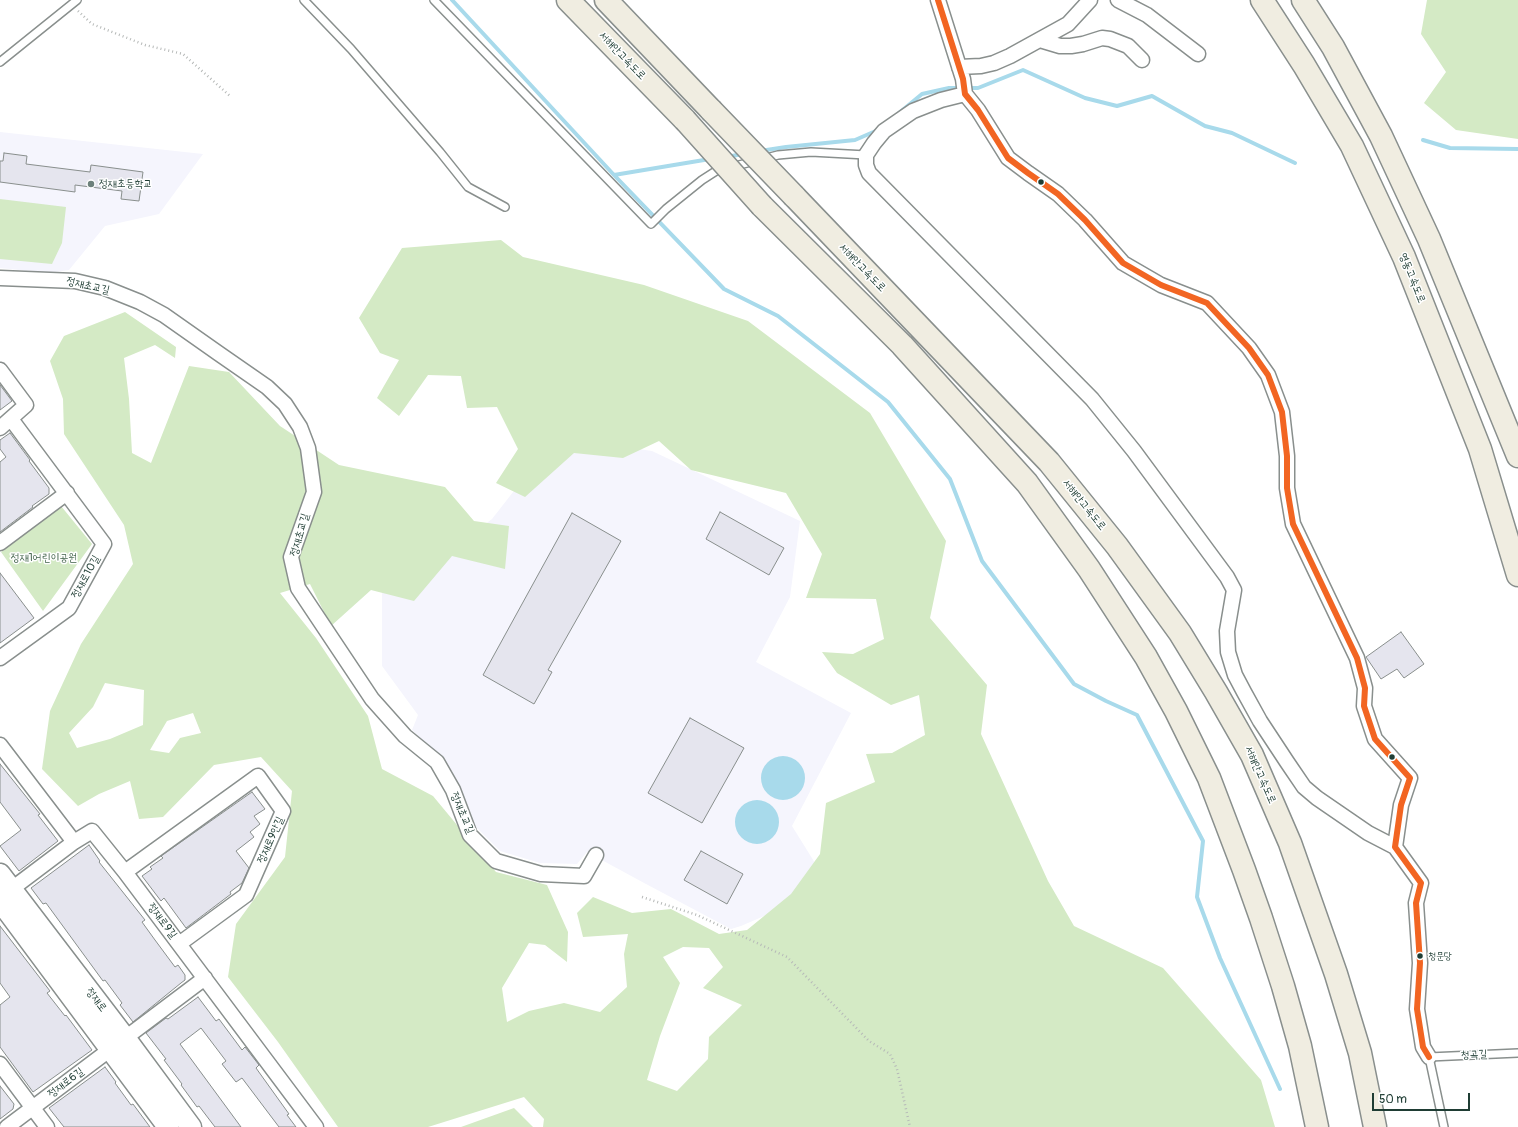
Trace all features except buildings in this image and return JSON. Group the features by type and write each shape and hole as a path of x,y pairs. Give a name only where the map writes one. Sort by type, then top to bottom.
{"highway":[{"name":"서해안고속도로","path":"568,0 685,120 762,206 902,346 1027,483 1089,569 1146,657 1176,711 1209,778 1244,870 1283,986 1300,1046 1317,1127"},
{"name":"서해안고속도로","path":"606,0 1049,462 1117,546 1180,633 1252,755 1290,843 1336,974 1360,1053 1375,1127"},
{"name":"영동고속도로","path":"1262,0 1304,65 1352,146 1404,257 1480,449 1518,575"},
{"path":"1302,0 1332,48 1381,136 1430,239 1518,456"}],"street":[{"path":"938,0 963,79 965,94 978,110 1008,158 1058,194 1085,220 1123,263 1162,284 1207,303 1249,348 1268,376 1282,412 1287,456 1287,488 1293,524 1357,658 1365,688 1364,706 1375,739 1410,778 1401,805 1395,848"},
{"path":"959,67 981,66 994,63 1040,40 1073,20 1083,6 1090,0"},
{"path":"1118,0 1147,14 1198,54"},
{"path":"1040,40 1060,46 1071,46 1102,38 1110,39 1128,46 1142,60"},
{"path":"965,94 941,100 913,111 884,132 866,155 866,165 869,173 1092,399 1134,451 1227,576 1234,590 1227,631 1228,652 1235,675 1260,721 1304,787 1317,798 1368,833 1395,848 1420,883 1416,903 1420,963 1417,1009 1422,1047 1430,1057"},
{"name":"정재초교길","path":"0,278 75,281 105,288 140,302 164,315 266,387 285,404 300,427 308,448 314,492 291,557 298,588 372,700 405,736 437,762 453,790 470,835 496,861 541,874 584,876 596,855"},
{"path":"0,370 26,405 6,423"},
{"name":"정재로10길","path":"0,658 69,608 104,544 66,493 6,423"},
{"path":"0,543 66,493"},
{"path":"0,745 74,842 4,896"},
{"name":"정재로9안길","path":"125,872 258,776 283,811 246,895 179,944"},
{"name":"정재로9길","path":"74,842 92,831 206,978 316,1127"},
{"name":"정재로","path":"0,874 4,896 118,1044 191,1127"},
{"name":"정재로6길","path":"7,1127 206,978"},
{"name":"정재로","path":"118,1044 168,1127"},
{"path":"0,1064 47,1127"}],"lane":[{"path":"304,0 351,49 440,152 468,187 505,207"},
{"path":"434,0 651,224 666,209 716,170 778,155 798,153 811,152 866,155"},
{"path":"0,62 74,3"},
{"name":"청곡길","path":"1430,1057 1518,1053"},
{"path":"1430,1057 1444,1127"}],"path":[{"path":"74,3 92,24 145,45 183,54 230,96"},
{"path":"642,897 697,915 787,957 869,1041 890,1054 897,1069 910,1127"}],"shaded area":[{"name":"정재초등학교","path":"0,132 203,154 159,214 105,226 69,270 48,273 0,268"},
{"path":"591,442 652,451 800,521 790,597 756,662 851,713 792,826 815,863 785,907 731,929 587,852 577,864 540,863 500,851 473,824 461,793 447,764 412,730 418,715 382,666 382,579 464,540 492,519 524,478"}],"green space":[{"path":"1427,0 1518,0 1518,139 1456,130 1424,103 1446,72 1421,34"},
{"path":"0,199 66,207 62,243 52,264 0,259"},
{"path":"501,240 523,257 644,285 748,321 870,413 946,541 930,618 987,685 981,734 1048,881 1074,926 1163,968 1261,1080 1275,1127 543,1127 544,1119 524,1097 428,1127 338,1127 278,1042 228,977 236,924 285,857 292,791 261,757 214,765 163,817 139,819 130,781 99,794 78,806 42,769 50,711 81,644 133,564 124,525 64,434 63,399 50,361 64,336 125,312 176,347 175,358 155,345 124,358 129,399 132,453 151,463 189,366 229,372 280,426 339,465 445,487 474,521 509,526 505,569 452,556 414,601 371,590 331,626 310,584 280,593 316,638 368,716 382,769 433,796 496,872 547,885 568,932 567,962 545,945 529,943 502,988 507,1022 529,1011 564,1003 600,1012 627,987 624,954 628,934 583,937 577,913 593,897 632,913 671,909 719,934 747,930 791,894 820,854 826,803 875,782 866,754 892,753 925,735 919,695 891,705 837,673 822,652 853,654 884,639 876,599 806,598 822,554 786,493 691,470 659,441 623,458 574,453 525,497 496,483 518,449 497,407 467,408 461,376 428,375 399,416 377,398 399,360 380,353 359,318 402,248","holes":["105,683 144,690 143,725 110,739 77,748 69,733 93,707","193,713 201,733 180,738 169,753 150,750 167,721","683,947 709,948 723,967 703,988 742,1005 709,1037 708,1059 677,1091 647,1080 660,1036 680,983 663,957"]},
{"name":"정재1어린이공원","path":"61,506 92,544 43,611 1,552"},
{"path":"514,1108 533,1127 461,1127"}],"water":[{"path":"783,756 795,760 801,766 805,778 801,790 795,796 783,800 771,796 765,790 761,778 765,766 771,760"},
{"path":"757,800 769,804 775,810 779,822 775,834 769,840 757,844 745,840 739,834 735,822 739,810 745,804"}],"waterway":[{"path":"452,0 614,175 724,289 778,316 888,402 950,479 982,561 1074,684 1137,715 1203,841 1197,897 1220,958 1280,1089"},
{"path":"899,113 922,94 949,88 978,88 1023,70 1085,98 1117,106 1152,96 1205,126 1232,133 1295,163"},
{"path":"760,151 855,140 878,130"},
{"path":"1423,140 1450,148 1518,149"},
{"path":"726,157 743,154"},
{"path":"614,175 710,159"}],"transit line":[{"path":"938,0 963,79 965,94 978,110 1008,158 1058,194 1085,220 1123,263 1161,285 1207,303 1249,348 1268,375 1282,412 1287,456 1287,488 1293,524 1357,658 1365,688 1364,706 1375,739 1410,778 1401,805 1395,847 1421,883 1416,903 1420,963 1417,1009 1423,1047 1429,1057"}],"place":[{"name":"정재초등학교","path":"91,184"},
{"name":"청문당","path":"1420,956"}]}
